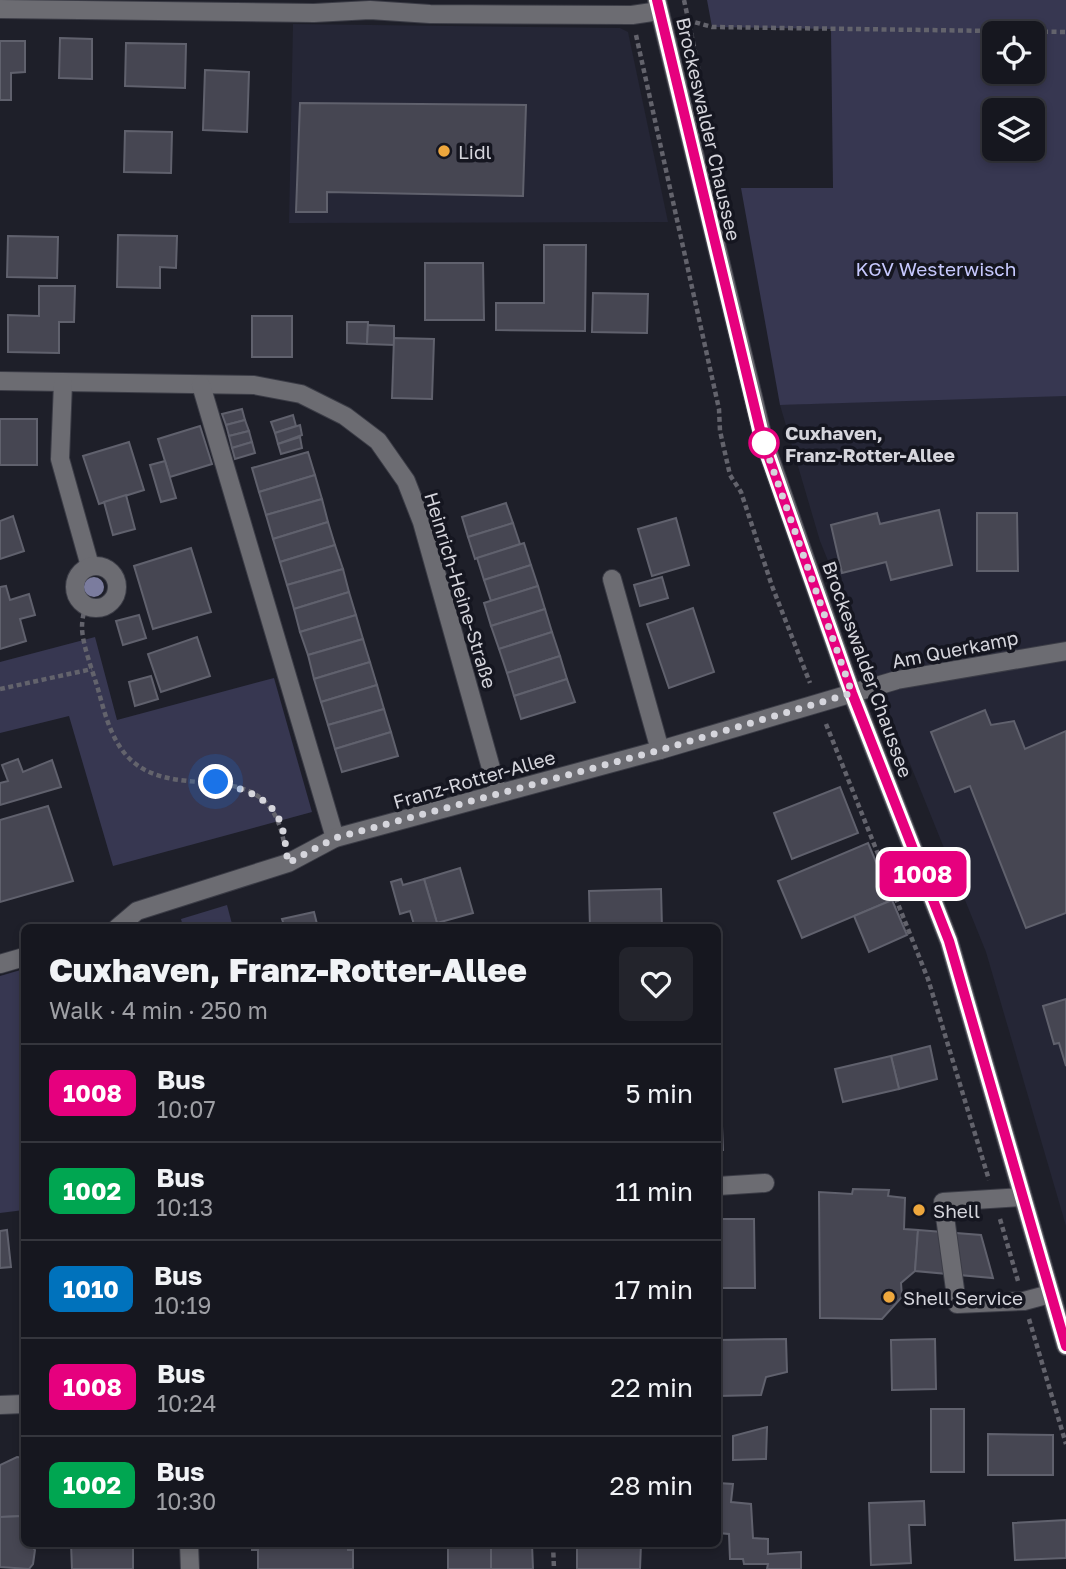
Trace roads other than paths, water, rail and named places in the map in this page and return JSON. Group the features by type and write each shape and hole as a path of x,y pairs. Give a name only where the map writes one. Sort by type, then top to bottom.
{"street":[{"path":"0,9 301,12 370,10 430,14 632,15 658,6"},
{"name":"Brockeswalder Chaussee","path":"658,6 762,438 852,693 949,941 1066,1346"},
{"name":"Heinrich-Heine-Straße","path":"0,382 254,385 301,394 345,415 379,441 406,481 422,522 498,793"},
{"path":"63,383 60,459 90,566"},
{"path":"201,385 335,838"},
{"path":"90,566 104,567 110,571 117,583 115,597 99,608 85,605 76,595 75,581 84,569 90,566"},
{"path":"612,579 660,750"},
{"name":"Am Querkamp","path":"852,693 897,680 1066,651"},
{"name":"Franz-Rotter-Allee","path":"122,924 137,911 288,863 335,838 660,750 819,705 852,693"},
{"path":"0,964 21,958"},
{"path":"721,1186 765,1183"},
{"path":"1022,1197 943,1202 957,1304 1024,1301 1050,1294"},
{"path":"0,1405 21,1404"},
{"path":"189,1547 190,1569"}],"place":[{"name":"Lidl","path":"444,151"},
{"name":"Cuxhaven, Franz-Rotter-Allee","path":"764,443"},
{"name":"Shell","path":"919,1210"},
{"name":"Shell Service","path":"889,1297"}],"park label":[{"name":"KGV Westerwisch","path":"936,268"}]}
